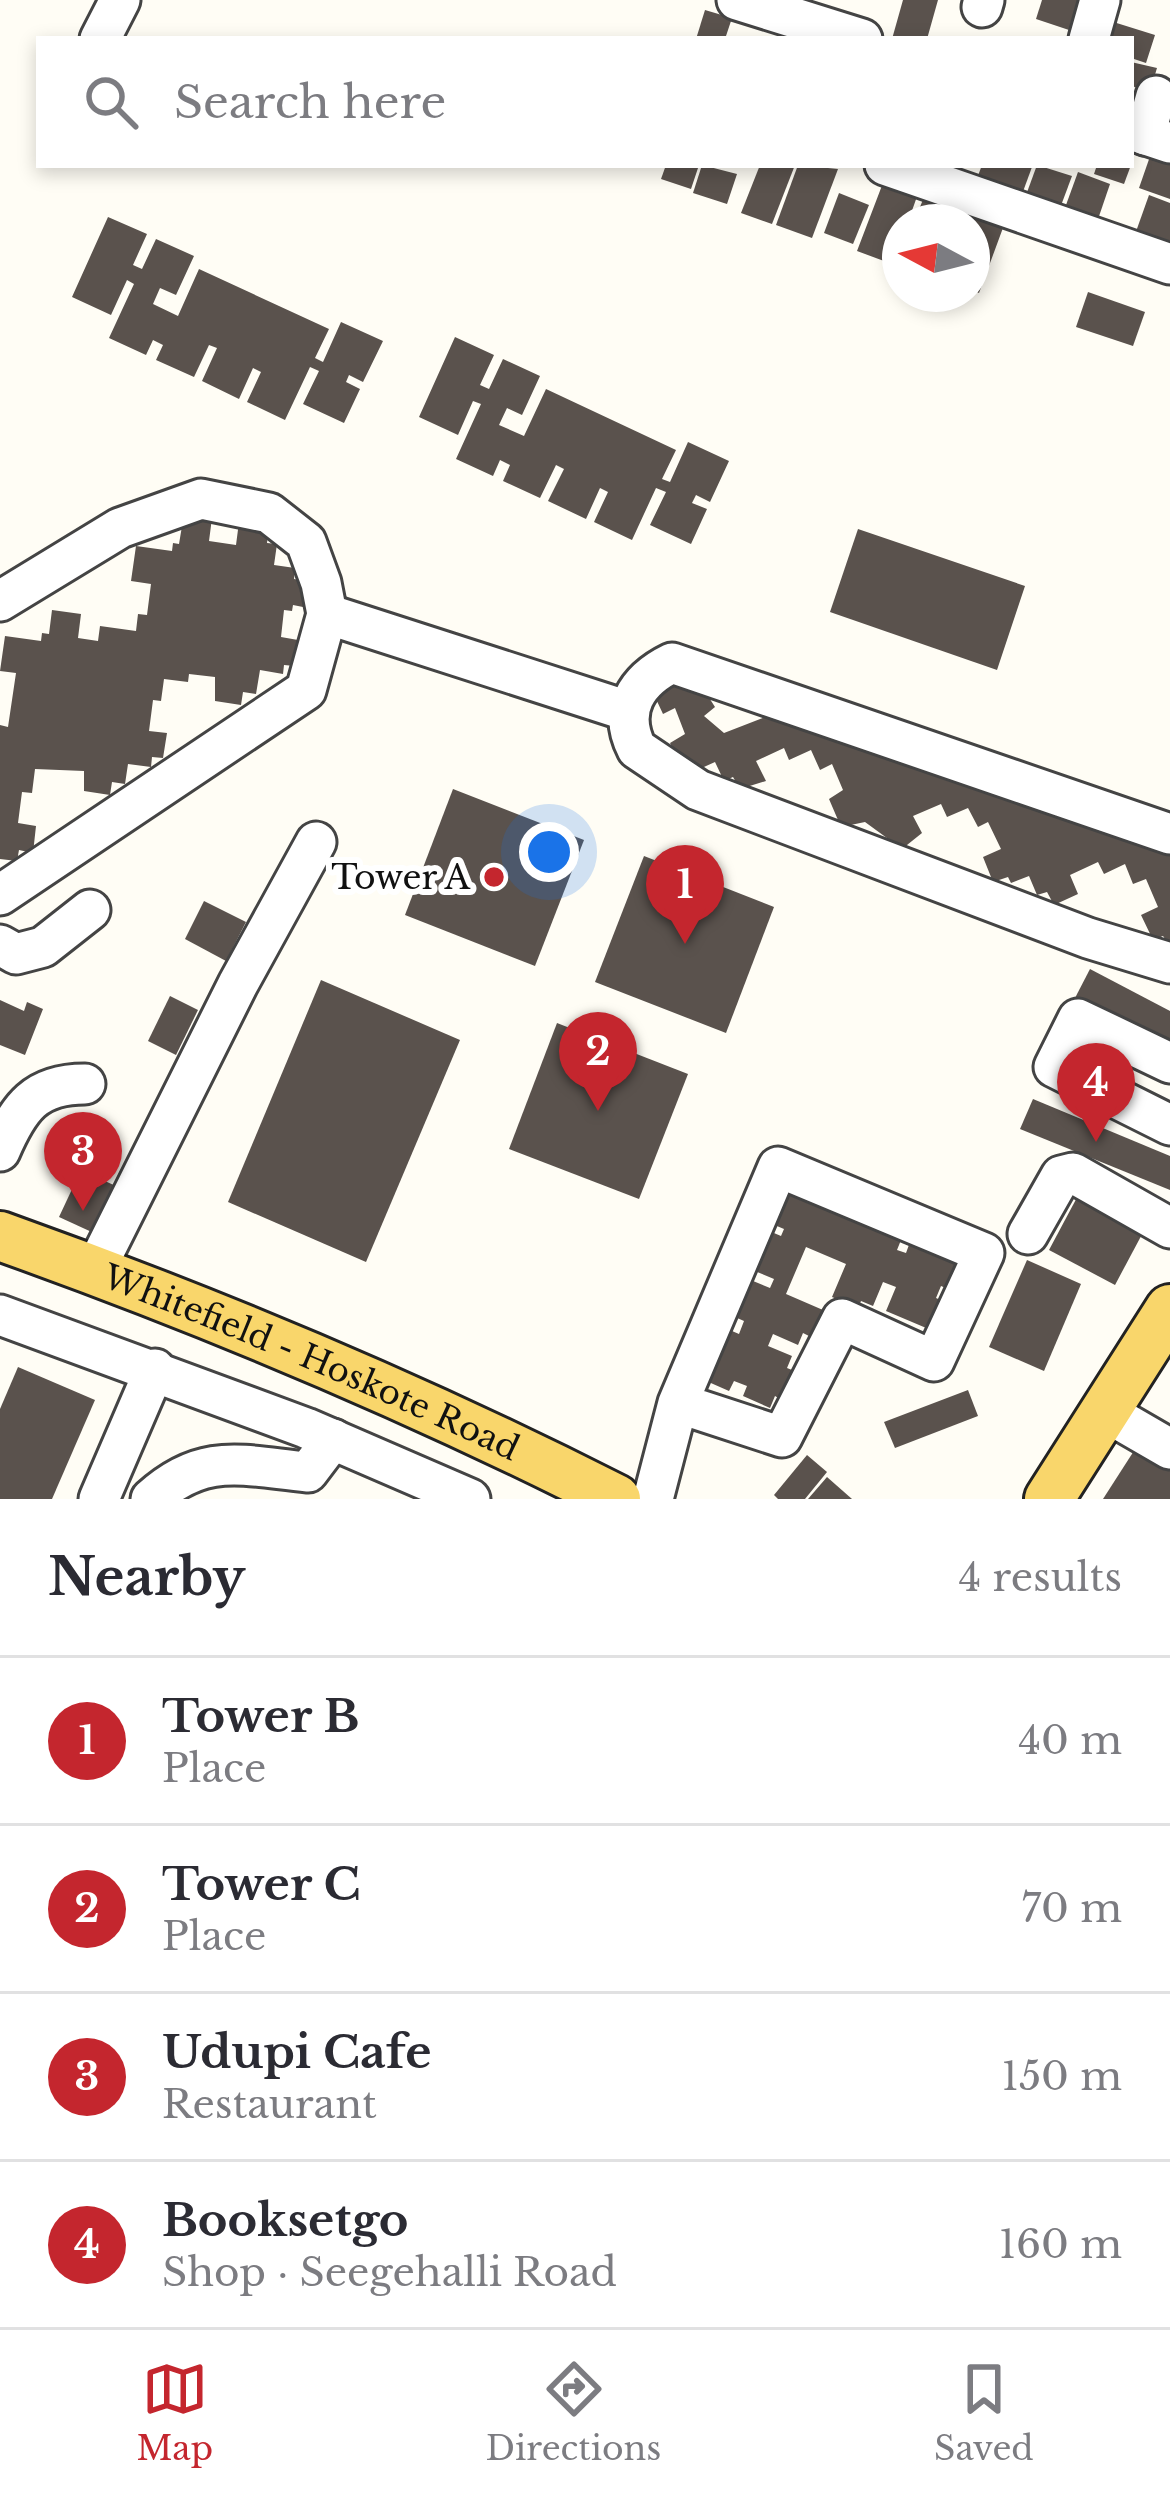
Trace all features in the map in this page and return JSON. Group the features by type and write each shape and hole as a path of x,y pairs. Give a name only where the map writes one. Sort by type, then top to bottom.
{"main road":[{"name":"Whitefield - Hoskote Road","path":"0,1236 372,1382 576,1493"},
{"name":"Whitefield - Hoskote Road","path":"0,1269 576,1493"},
{"path":"1049,1499 1170,1309"}],"street":[{"path":"102,36 120,0"},
{"path":"737,0 852,36"},
{"path":"1090,36 1100,0"},
{"path":"1149,136 1156,96"},
{"path":"894,168 1170,265"},
{"path":"0,601 121,528 201,499 269,513 306,542 327,614 306,690 0,895"},
{"path":"327,614 628,711"},
{"path":"1170,834 672,662 642,680 628,711 637,748 698,790 1088,938 1170,964"},
{"path":"95,1270 238,984 316,842"},
{"path":"0,895 15,901 87,860"},
{"path":"0,945 16,953 43,947 90,910"},
{"path":"1170,1063 1078,1019 1054,1067 1170,1125"},
{"path":"0,1151 39,1092 58,1084 86,1084"},
{"path":"653,1499 678,1403 778,1167 984,1253 934,1360 842,1319 782,1437 678,1403"},
{"path":"1028,1234 1061,1176 1073,1173 1170,1228"},
{"path":"0,1315 155,1369 470,1499"},
{"path":"99,1499 155,1369"},
{"path":"1106,1412 1170,1449"},
{"path":"151,1499 184,1472 204,1466 311,1485 333,1439"}],"building":[{"path":"903,0 938,0 928,36 893,36"},
{"path":"1042,0 1095,0 1084,35 1036,19"},
{"path":"705,10 732,18 726,36 697,36"},
{"path":"1107,20 1155,35 1146,63 1134,59 1134,36 1102,36"},
{"path":"1134,63 1157,68 1150,91 1134,87"},
{"path":"1155,142 1170,147 1170,199 1139,188"},
{"path":"665,168 698,168 691,189 661,179"},
{"path":"701,168 737,174 727,204 693,193"},
{"path":"759,168 794,168 772,224 741,213"},
{"path":"797,168 838,169 812,238 776,225"},
{"path":"981,168 1032,168 1021,197 976,181"},
{"path":"1036,168 1072,176 1056,219 1022,206"},
{"path":"1096,168 1130,168 1124,184 1094,174"},
{"path":"1078,172 1110,184 1095,228 1062,216"},
{"path":"886,175 920,188 914,204 882,204 882,260 857,251"},
{"path":"926,192 959,204 921,204"},
{"path":"839,193 869,205 853,244 824,233"},
{"path":"1149,195 1170,203 1166,252 1133,240"},
{"path":"990,210 1007,217 990,263"},
{"path":"108,217 147,234 133,265 142,269 156,239 194,256 176,295 160,288 153,304 178,316 199,269 329,329 315,358 323,362 341,322 383,341 363,382 349,375 346,382 360,389 344,423 303,404 319,371 310,367 285,420 247,402 261,372 253,368 239,399 202,381 217,348 209,345 194,377 156,360 163,345 153,340 146,355 109,338 134,284 127,280 111,315 72,297"},
{"path":"1088,292 1145,312 1133,346 1076,327"},
{"path":"455,337 494,355 480,385 489,389 503,359 540,376 522,415 507,408 499,425 524,436 546,389 676,450 662,479 670,482 688,442 729,461 710,502 696,495 692,503 707,509 691,544 650,525 666,492 656,488 632,540 594,522 608,492 600,488 586,519 548,501 564,469 556,465 540,498 503,481 510,465 500,460 493,476 456,459 481,404 473,401 458,435 419,417"},
{"path":"184,514 212,518 209,541 236,545 239,522 269,526 267,543 277,544 274,565 295,568 294,579 306,581 303,607 284,610 281,637 298,640 295,666 284,665 283,674 260,670 256,694 243,692 241,705 215,701 215,677 189,674 188,682 164,679 161,701 153,700 149,731 167,733 163,758 152,757 151,767 128,764 125,784 112,782 110,795 84,791 84,771 35,769 32,793 22,792 18,823 36,826 33,853 19,850 17,861 0,859 0,725 8,727 16,673 0,671 5,636 41,641 42,633 49,634 52,610 81,614 78,638 98,641 100,626 136,631 138,614 147,615 151,584 131,581 136,546 172,551 173,543 179,544"},
{"path":"858,529 1025,586 997,670 830,612"},
{"path":"699,682 715,707 704,716 724,733 781,711 1170,849 1170,946 1163,936 1153,940 1141,915 1158,907 1146,879 1133,884 1125,864 1104,874 1098,862 1070,875 1078,894 1054,905 1047,892 1037,895 1029,876 1011,883 1008,877 993,882 983,857 1001,849 988,822 978,827 968,808 947,817 941,804 913,816 922,833 902,849 865,822 841,827 829,799 843,790 832,764 820,770 811,750 789,760 784,748 756,761 766,781 740,789 733,777 724,781 715,762 695,771 681,765 670,743 685,734 675,708 663,714 649,684"},
{"name":"Tower A","path":"453,789 584,840 535,966 405,915"},
{"path":"644,856 774,907 726,1033 595,982"},
{"path":"204,901 246,922 226,961 185,939"},
{"path":"1090,969 1170,1011 1170,1048 1075,998"},
{"path":"321,980 460,1040 366,1262 228,1202"},
{"path":"170,996 198,1010 176,1055 148,1041"},
{"path":"0,1000 24,1011 27,1002 43,1009 25,1055 0,1045"},
{"path":"557,1023 688,1074 639,1199 509,1149"},
{"path":"1033,1099 1170,1156 1170,1190 1020,1129"},
{"path":"81,1170 118,1187 96,1234 59,1217"},
{"path":"782,1179 905,1230 897,1250 906,1253 910,1242 966,1265 955,1292 941,1286 936,1298 950,1304 938,1333 886,1311 896,1287 883,1282 873,1306 861,1301 858,1308 832,1297 846,1264 806,1247 786,1294 823,1310 811,1337 803,1333 798,1345 773,1334 768,1346 792,1356 787,1368 792,1370 780,1399 775,1396 770,1408 743,1396 747,1386 734,1381 729,1391 704,1380 725,1328 739,1334 744,1321 726,1313 741,1276 770,1288 774,1279 745,1267 762,1228 781,1236 784,1229 765,1221"},
{"path":"1081,1190 1147,1225 1115,1285 1049,1250"},
{"path":"1027,1260 1081,1284 1044,1371 989,1347"},
{"path":"18,1367 95,1400 52,1499 0,1499 0,1409"},
{"path":"968,1390 978,1416 895,1448 884,1422"},
{"path":"1139,1443 1170,1463 1170,1499 1103,1499"},
{"path":"807,1455 827,1472 805,1499 778,1499 774,1495"},
{"path":"827,1477 852,1499 808,1499"}],"place":[{"name":"Tower A","path":"494,877"},
{"name":"Tower B","path":"685,944"},
{"name":"Tower C","path":"598,1111"},
{"name":"Booksetgo","path":"1096,1142"},
{"name":"Udupi Cafe","path":"83,1211"}]}
